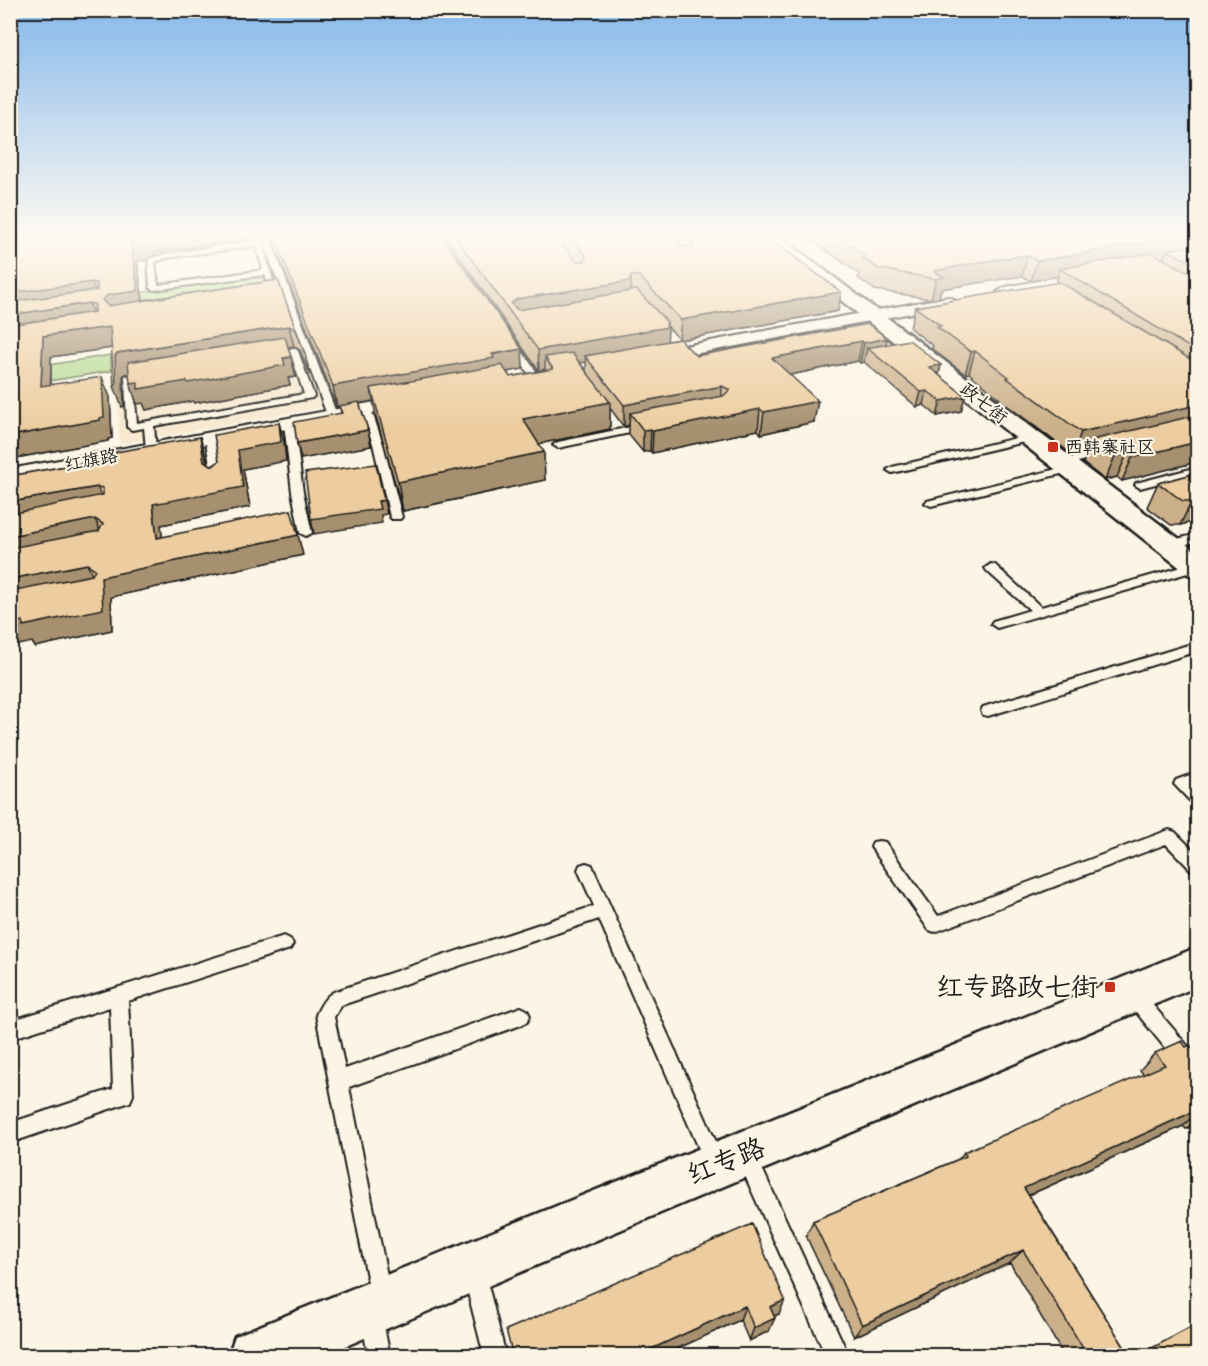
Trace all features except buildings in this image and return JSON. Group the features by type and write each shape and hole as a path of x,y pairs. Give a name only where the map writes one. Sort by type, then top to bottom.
{"street":[{"name":"政七街","path":"854,302 1197,568"},
{"path":"638,359 678,347 951,302"},
{"path":"513,382 555,374"},
{"name":"红旗路","path":"10,475 423,399"},
{"name":"红专路","path":"255,1356 1197,966"}],"lane":[{"path":"286,302 332,415"},
{"path":"510,340 536,378"},
{"path":"294,351 309,396 149,424 132,428 128,378 294,351"},
{"path":"366,409 378,444 396,517"},
{"path":"289,423 296,461 298,507 306,532"},
{"path":"149,424 151,449"},
{"path":"558,445 617,428 654,425"},
{"path":"210,438 218,481"},
{"path":"892,470 1029,438"},
{"path":"931,503 1118,449"},
{"path":"1140,484 1197,470"},
{"path":"1168,545 1197,537"},
{"path":"991,568 1039,612"},
{"path":"997,624 1197,568"},
{"path":"988,711 1197,646"},
{"path":"1197,778 1181,784 1197,800"},
{"path":"879,847 935,925 1169,836 1197,866"},
{"path":"586,870 730,1159 838,1356"},
{"path":"379,1356 376,1306 325,1015 336,999 604,910"},
{"path":"10,1030 284,944"},
{"path":"1132,993 1197,1073"},
{"path":"10,1133 123,1095 119,996"},
{"path":"338,1081 521,1016"},
{"path":"472,1266 495,1356"}],"shaded area":[{"path":"299,342 322,407 120,444 115,372"}],"green space":[{"path":"116,302 208,302 117,315"},
{"path":"111,355 111,371 11,387 11,371"}],"place":[{"name":"西韩寨社区","path":"1053,447"},
{"name":"红专路政七街","path":"1110,987"}]}
